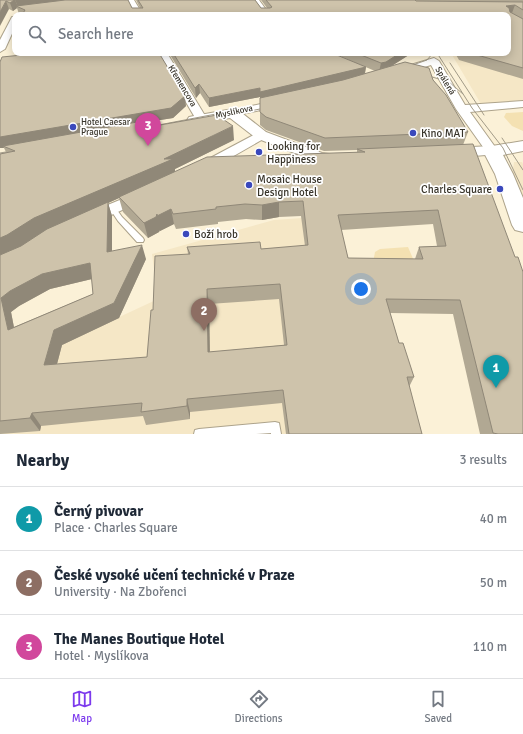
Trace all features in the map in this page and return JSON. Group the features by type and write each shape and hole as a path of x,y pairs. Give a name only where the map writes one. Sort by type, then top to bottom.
{"main road":[{"path":"523,146 492,151 504,174 523,225"}],"street":[{"path":"130,0 137,12"},
{"path":"255,0 264,12"},
{"path":"0,49 12,25"},
{"name":"Křemencova","path":"164,56 201,119"},
{"path":"436,57 392,73 424,73 437,76 444,80"},
{"name":"Spálená","path":"436,57 444,80 462,109"},
{"name":"Myslíkova","path":"178,123 287,101"},
{"path":"462,109 523,104"},
{"path":"462,109 492,151"},
{"path":"233,113 261,135 292,151 320,158 342,157"},
{"path":"193,172 229,159 261,135"},
{"path":"435,154 492,151"},
{"path":"80,223 150,192"}],"lane":[{"path":"114,209 120,219 140,240"},
{"path":"199,434 275,427 276,434"}],"shaded area":[{"path":"506,11 508,12 487,12"},
{"path":"511,14 523,21 523,100 481,104 453,56 511,56"},
{"path":"523,112 523,131 512,126 504,117 506,113"},
{"path":"514,162 522,162 523,164 523,199 512,175"},
{"path":"302,218 307,260 339,434 0,434 27,360 158,299 152,254 274,220"},
{"path":"408,247 414,261 371,273 375,252 380,249"}],"building":[{"path":"0,0 14,0 10,3 6,1 0,12"},
{"path":"65,0 128,0 132,8 143,8 138,0 255,0 261,8 270,8 272,7 266,0 415,0 523,2 523,10 515,5 506,6 509,8 510,12 24,12 25,10 16,6"},
{"path":"511,13 523,19 523,68 481,56 511,56"},
{"path":"161,56 185,96 171,108 0,137 0,62 2,57"},
{"path":"175,56 339,56 366,67 260,92 260,88 209,98 199,84 195,88"},
{"path":"364,56 395,56 386,62 381,63"},
{"path":"405,62 429,68 433,80 446,95 468,132 325,138 266,117 260,112 260,98 343,80"},
{"path":"217,115 233,126 164,159 173,159 34,218 0,238 0,154 15,151 3,146 154,119 143,128"},
{"path":"473,144 515,257 518,257 523,272 523,434 493,433 460,300 386,299 399,343 403,343 414,377 407,377 422,434 289,434 283,390 187,399 187,406 141,412 142,403 32,413 30,418 0,421 0,255 21,246 47,229 108,202 107,252 142,245 114,303 54,330 44,365 147,357 151,310 153,310 155,256 190,254 187,247 260,242 261,249 308,245 303,201 279,202 262,205 245,204 173,214 171,209 157,216 157,214 156,217 144,223 119,197 207,157 365,152 357,149","holes":["438,210 446,246 419,247 423,259 348,258 338,215","90,263 93,294 8,330 1,298 10,291 42,274","280,284 287,345 208,352 207,289"]}],"tram line":[{"path":"404,68 427,60 430,56"},
{"path":"439,56 472,108 503,148 523,190"},
{"path":"450,63 484,115"},
{"path":"422,74 449,82 463,94"},
{"path":"210,119 270,107"},
{"path":"143,128 216,114"},
{"path":"502,138 523,170"},
{"path":"0,153 17,150"}],"place":[{"name":"Hotel Caesar Prague","path":"73,127"},
{"name":"Kino MAT","path":"413,133"},
{"name":"The Manes Boutique Hotel","path":"148,146"},
{"name":"Looking for Happiness","path":"259,152"},
{"name":"Mosaic House Design Hotel","path":"249,185"},
{"name":"Charles Square","path":"500,189"},
{"name":"Boží hrob","path":"186,234"},
{"name":"České vysoké učení technické v Praze","path":"204,331"},
{"name":"Černý pivovar","path":"496,388"}]}
